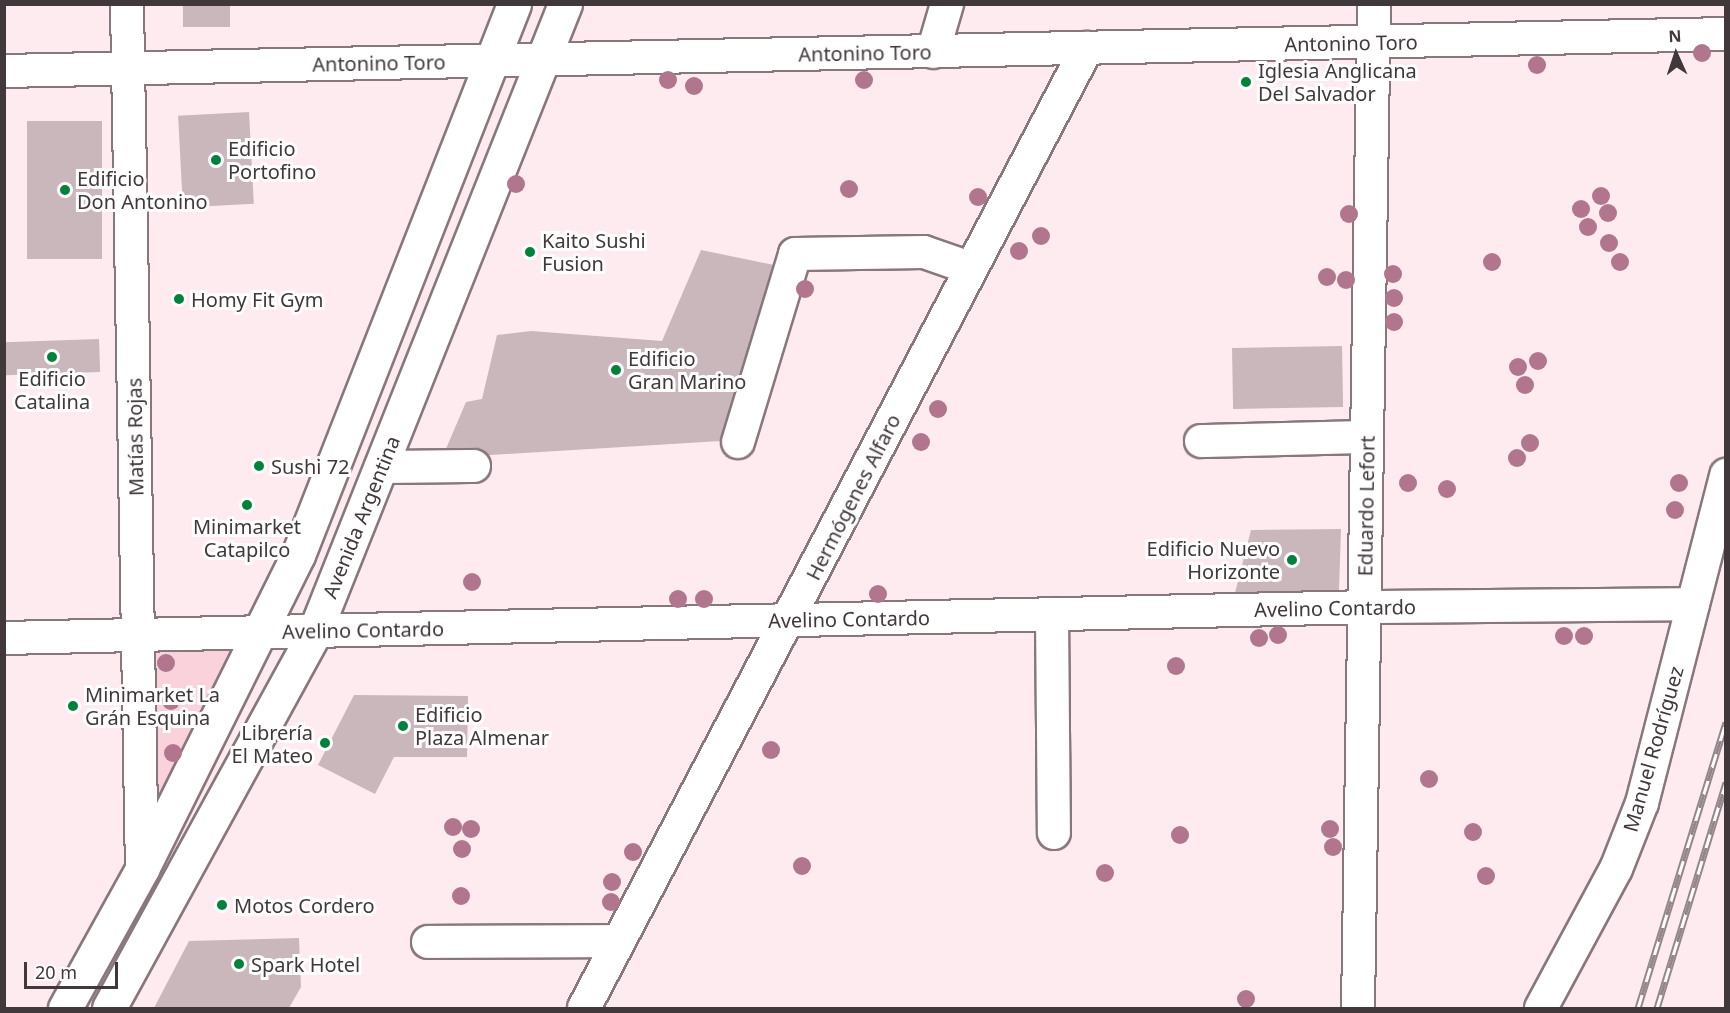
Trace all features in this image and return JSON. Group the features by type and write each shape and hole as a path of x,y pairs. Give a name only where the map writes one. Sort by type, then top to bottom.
{"main road":[{"path":"66,1008 142,869 298,555 494,61 514,4"},
{"name":"Avenida Argentina","path":"110,1008 315,631 546,60 565,4"}],"street":[{"name":"Matías Rojas","path":"127,4 142,869"},
{"path":"933,52 947,4"},
{"name":"Eduardo Lefort","path":"1358,1008 1374,4"},
{"name":"Antonino Toro","path":"4,71 1725,34"},
{"name":"Hermógenes Alfaro","path":"584,1008 790,620 970,268 1087,48"},
{"path":"738,442 795,254 924,252 970,268"},
{"path":"1201,441 1367,437"},
{"path":"381,467 474,466"},
{"name":"Manuel Rodríguez","path":"1541,1008 1617,869 1642,803 1725,475"},
{"name":"Avelino Contardo","path":"4,638 1365,607 1693,604"},
{"path":"1052,614 1054,834"},
{"path":"428,942 619,941"}],"shaded area":[{"path":"261,632 142,869 138,635"}],"building":[{"path":"183,4 230,4 230,27 183,27"},
{"name":"Edificio Portofino","path":"249,112 254,204 183,208 178,116"},
{"name":"Edificio Don Antonino","path":"27,121 102,121 102,259 27,259"},
{"name":"Edificio Gran Marino","path":"701,250 774,265 721,441 442,458 466,402 482,399 497,335 531,331 662,341"},
{"name":"Edificio Catalina","path":"99,339 100,372 5,375 4,342"},
{"path":"1342,346 1343,407 1233,409 1232,348"},
{"name":"Edificio Nuevo Horizonte","path":"1341,529 1339,590 1235,593 1251,530"},
{"name":"Edificio Plaza Almenar","path":"354,695 468,696 467,757 394,757 375,794 318,765"},
{"name":"Spark Hotel","path":"299,938 301,987 289,1008 154,1008 189,941"}],"railway":[{"path":"1638,1008 1726,722"},
{"path":"1657,1008 1726,782"}],"place":[{"name":"Iglesia Anglicana Del Salvador","path":"1246,82"},
{"name":"Edificio Portofino","path":"216,160"},
{"name":"Edificio Don Antonino","path":"65,190"},
{"name":"Kaito Sushi Fusion","path":"530,252"},
{"name":"Homy Fit Gym","path":"179,299"},
{"name":"Edificio Catalina","path":"52,357"},
{"name":"Edificio Gran Marino","path":"616,370"},
{"name":"Sushi 72","path":"259,466"},
{"name":"Minimarket Catapilco","path":"247,505"},
{"name":"Edificio Nuevo Horizonte","path":"1292,560"},
{"name":"Minimarket La Grán Esquina","path":"73,706"},
{"name":"Edificio Plaza Almenar","path":"403,726"},
{"name":"Librería El Mateo","path":"325,743"},
{"name":"Motos Cordero","path":"222,905"},
{"name":"Spark Hotel","path":"239,964"}]}
